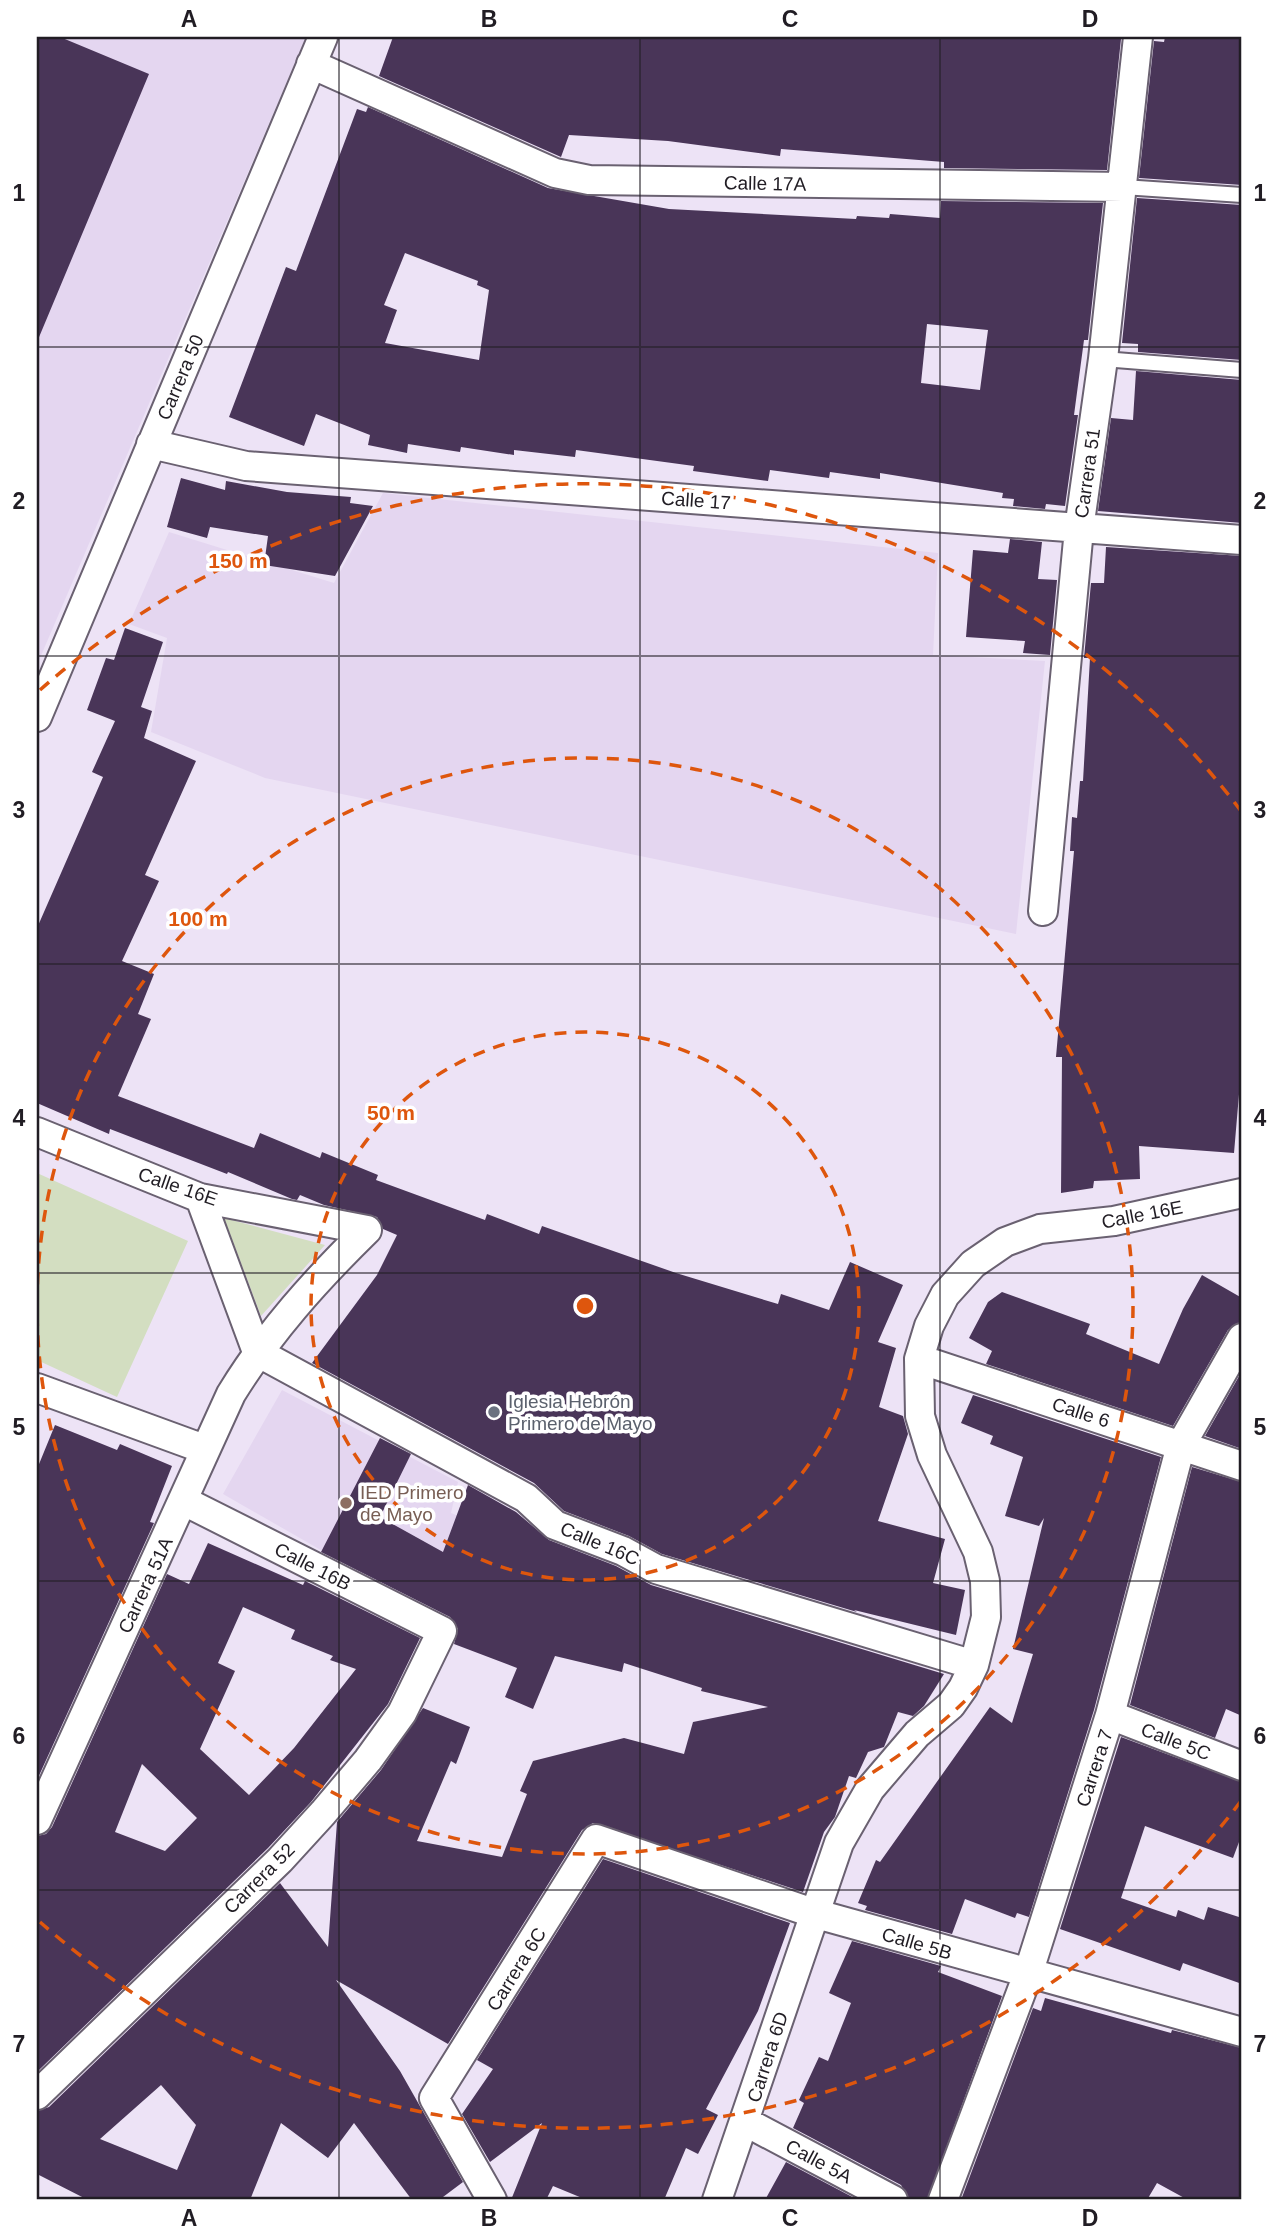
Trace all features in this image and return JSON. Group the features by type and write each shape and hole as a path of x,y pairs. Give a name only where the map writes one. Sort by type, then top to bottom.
{"street":[{"name":"Carrera 50","path":"37,717 323,37"},
{"name":"Carrera 51","path":"1043,911 1079,529 1124,187 1138,37"},
{"name":"Calle 17A","path":"312,64 555,173 589,180 1124,187"},
{"name":"Calle 17","path":"151,444 246,466 1242,540"},
{"name":"Calle 16E","path":"37,1132 200,1198 367,1230"},
{"name":"Calle 16E","path":"919,1359 929,1326 945,1295 973,1264 1005,1242 1040,1228 1114,1221 1242,1193"},
{"path":"200,1198 257,1352"},
{"name":"Carrera 51A","path":"37,1820 184,1501 204,1449 257,1352 311,1284 367,1230"},
{"name":"Carrera 7","path":"943,2200 1028,1974 1110,1716 1181,1445 1242,1338"},
{"name":"Calle 16C","path":"257,1352 359,1411 526,1498 555,1525 623,1551 656,1569 974,1665"},
{"name":"Carrera 6D","path":"717,2200 746,2122 813,1913 839,1843 870,1789 917,1734 951,1705 974,1665 986,1617 985,1581 978,1552 932,1455 920,1416 919,1359"},
{"name":"Calle 6","path":"919,1359 1242,1466"},
{"path":"38,1391 204,1449"},
{"name":"Calle 16B","path":"184,1501 442,1631"},
{"name":"Carrera 52","path":"37,2095 280,1860 332,1802 402,1713 442,1631"},
{"name":"Calle 5C","path":"1110,1716 1242,1766"},
{"name":"Calle 5B","path":"596,1839 813,1913 1242,2032"},
{"name":"Carrera 6C","path":"492,2200 434,2098 596,1839"},
{"name":"Calle 5A","path":"746,2122 893,2200"}],"lane":[{"name":"Calle 17A","path":"1124,187 1242,195"},
{"path":"1103,359 1242,370"}],"shaded area":[{"path":"37,37 306,37 37,665"},
{"path":"383,493 938,553 933,655 1045,661 1016,934 265,778 151,732 167,638 129,624 169,532 334,583"},
{"name":"IED Primero de Mayo","path":"282,1390 458,1482 451,1513 488,1528 443,1620 223,1494"}],"green space":[{"path":"37,1173 188,1241 117,1397 37,1360"},
{"path":"224,1218 325,1245 261,1316"}],"building":[{"path":"37,37 60,37 149,74 37,342"},
{"path":"393,37 1121,39 1107,170 944,168 944,162 781,149 780,156 668,141 569,135 561,157 379,76"},
{"path":"1165,37 1242,37 1242,185 1139,178 1154,41 1164,42"},
{"path":"368,107 548,188 669,209 856,219 857,216 889,218 890,214 940,218 941,201 1103,203 1088,340 1084,340 1074,415 1078,415 1065,506 1046,504 1045,509 1013,506 1014,499 1002,498 1003,493 880,473 880,479 830,472 829,478 770,470 768,481 693,471 694,466 576,450 575,457 514,450 514,455 461,447 460,452 408,444 407,453 368,445 370,435 316,414 304,446 229,417 286,267 296,271 357,109 366,112","holes":["405,253 478,281 477,285 489,290 479,360 385,343 397,310 384,305","927,324 988,330 980,390 921,383"]},
{"path":"1137,198 1242,205 1242,360 1138,352 1138,344 1122,343"},
{"path":"1136,371 1242,380 1242,523 1098,511 1111,418 1133,420"},
{"path":"181,478 225,490 226,481 287,492 351,497 350,503 373,506 335,576 264,565 268,536 210,527 207,538 167,527"},
{"path":"1010,539 1042,542 1038,579 1057,580 1050,655 1023,653 1025,641 966,637 973,550 1008,553"},
{"path":"1106,547 1242,556 1242,1059 1234,1153 1139,1146 1140,1179 1094,1181 1093,1188 1061,1193 1062,1057 1056,1057 1074,851 1070,851 1072,817 1077,818 1080,781 1083,781 1090,658 1084,658 1091,583 1104,583"},
{"path":"125,628 163,642 141,707 152,711 144,738 196,761 145,875 159,881 122,961 154,974 138,1014 151,1019 118,1096 254,1148 260,1133 320,1158 322,1152 378,1175 376,1180 485,1220 487,1214 539,1234 542,1226 676,1273 778,1304 781,1294 829,1310 850,1262 903,1285 878,1342 896,1348 879,1407 903,1416 908,1434 878,1521 945,1539 933,1583 965,1590 956,1635 854,1610 857,1612 662,1554 629,1536 564,1511 534,1483 312,1363 377,1275 397,1235 383,1229 377,1217 324,1205 300,1195 297,1200 292,1199 228,1172 227,1174 110,1129 109,1134 37,1103 37,928 103,777 92,772 115,721 87,710 106,658 114,660"},
{"path":"1202,1275 1242,1298 1242,1321 1228,1330 1173,1426 986,1364 992,1351 969,1338 988,1302 1002,1292 1090,1324 1086,1334 1159,1364 1183,1309"},
{"path":"1242,1371 1242,1449 1205,1436"},
{"path":"973,1395 1161,1457 1094,1710 1029,1917 1017,1913 1015,1918 965,1899 952,1934 865,1910 867,1906 858,1903 876,1860 880,1862 990,1707 1012,1723 1033,1654 1013,1649 1044,1518 1039,1526 1005,1516 1023,1457 990,1444 993,1436 961,1423"},
{"path":"55,1425 117,1450 120,1444 172,1466 150,1522 154,1523 37,1780 37,1469"},
{"path":"380,1438 411,1454 380,1517 443,1552 468,1485 516,1512 549,1540 616,1566 651,1585 944,1674 924,1706 913,1716 898,1712 884,1747 868,1752 856,1778 849,1776 835,1817 824,1832 803,1892 593,1823 582,1830 448,2044 336,1980 400,2071 463,2182 439,2200 412,2200 354,2123 328,2158 281,2123 250,2200 88,2200 37,2174 37,2111 49,2107 280,1883 328,1947 337,1822 381,1770 423,1708 470,1727 456,1764 451,1761 417,1841 502,1857 527,1794 520,1791 533,1761 624,1738 684,1754 693,1722 768,1707 701,1691 702,1688 624,1663 622,1672 555,1656 533,1709 505,1697 517,1668 454,1644 458,1629 450,1617 321,1552","holes":["161,2085 196,2125 177,2170 100,2139"]},
{"path":"1192,1467 1242,1482 1242,1716 1226,1709 1215,1738 1130,1705"},
{"path":"208,1543 303,1585 305,1581 420,1638 388,1704 311,1802 268,1848 37,2072 37,1836 46,1834 52,1827 167,1574 189,1584","holes":["243,1607 295,1630 291,1639 333,1656 330,1660 356,1669 294,1748 249,1795 200,1749 235,1671 218,1663","142,1764 197,1818 165,1851 115,1832"]},
{"path":"1121,1737 1242,1782 1242,1834 1233,1858 1145,1826 1121,1898 1176,1917 1178,1910 1204,1920 1208,1907 1242,1918 1242,1984 1183,1963 1180,1971 1060,1929"},
{"path":"603,1859 790,1923 758,2011 706,2109 718,2115 698,2154 686,2148 664,2200 587,2200 553,2186 546,2200 511,2200 542,2123 490,2162 462,2114 493,2069 477,2060"},
{"path":"852,1941 941,1966 938,1972 1002,1996 927,2200 910,2200 901,2185 793,2128 804,2103 799,2100 819,2057 828,2061 851,2003 829,1993"},
{"path":"1045,1998 1171,2033 1172,2030 1242,2048 1242,2200 1188,2200 1157,2183 1147,2200 961,2200 1033,2008 1041,2011"},
{"path":"786,2162 858,2200 765,2200"}],"place":[{"name":"Iglesia Hebrón Primero de Mayo","path":"494,1412"},
{"name":"IED Primero de Mayo","path":"346,1503"}]}
